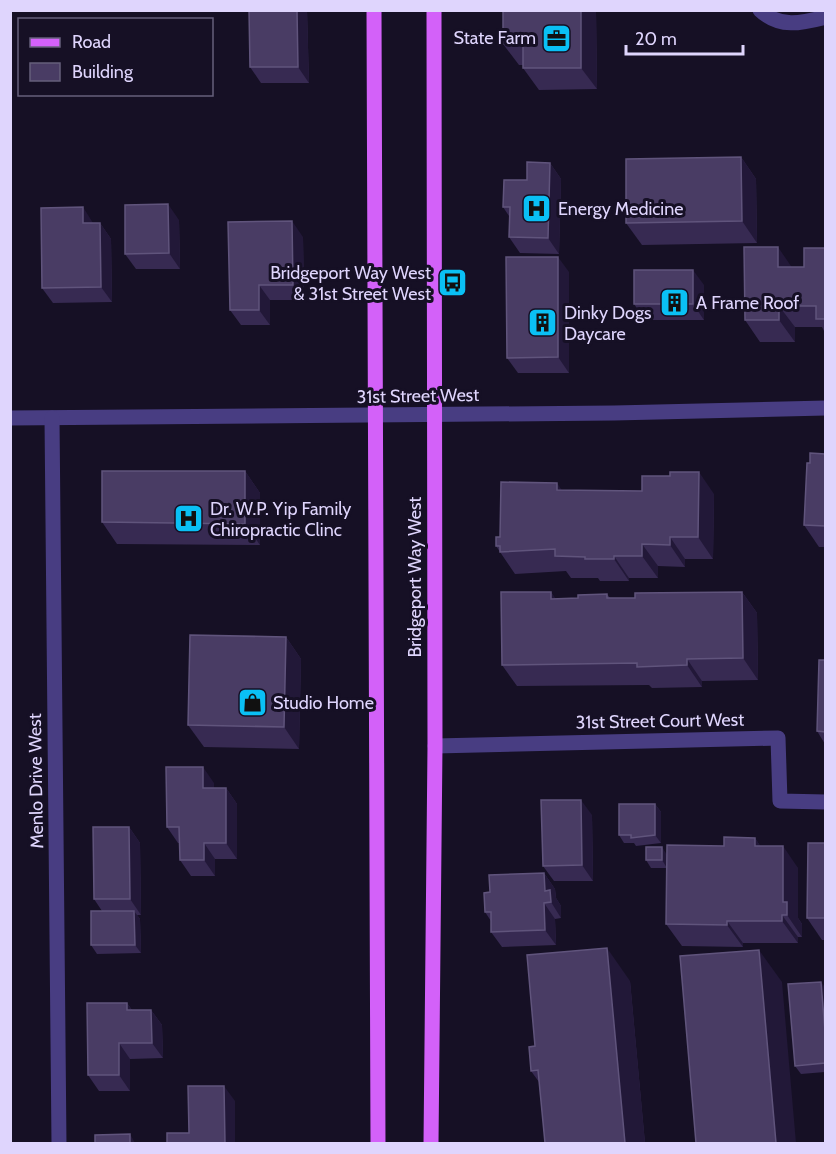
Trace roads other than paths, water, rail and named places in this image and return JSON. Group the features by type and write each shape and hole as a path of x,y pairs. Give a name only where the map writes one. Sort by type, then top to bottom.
{"main road":[{"path":"374,10 378,1143"},
{"name":"Bridgeport Way West","path":"431,1143 435,746 434,10"}],"street":[{"path":"760,10 770,20 796,25 825,16"},
{"name":"31st Street West","path":"10,418 374,416 825,408"},
{"name":"Menlo Drive West","path":"52,418 59,1143"},
{"name":"31st Street Court West","path":"435,746 778,738 780,801 825,802"}],"place":[{"name":"State Farm","path":"557,38"},
{"name":"Energy Medicine","path":"537,209"},
{"name":"Bridgeport Way West & 31st Street West","path":"452,283"},
{"name":"A Frame Roof","path":"675,303"},
{"name":"Dinky Dogs Daycare","path":"543,323"},
{"name":"Dr. W.P. Yip Family Chiropractic Clinc","path":"189,519"},
{"name":"Studio Home","path":"252,703"}]}
